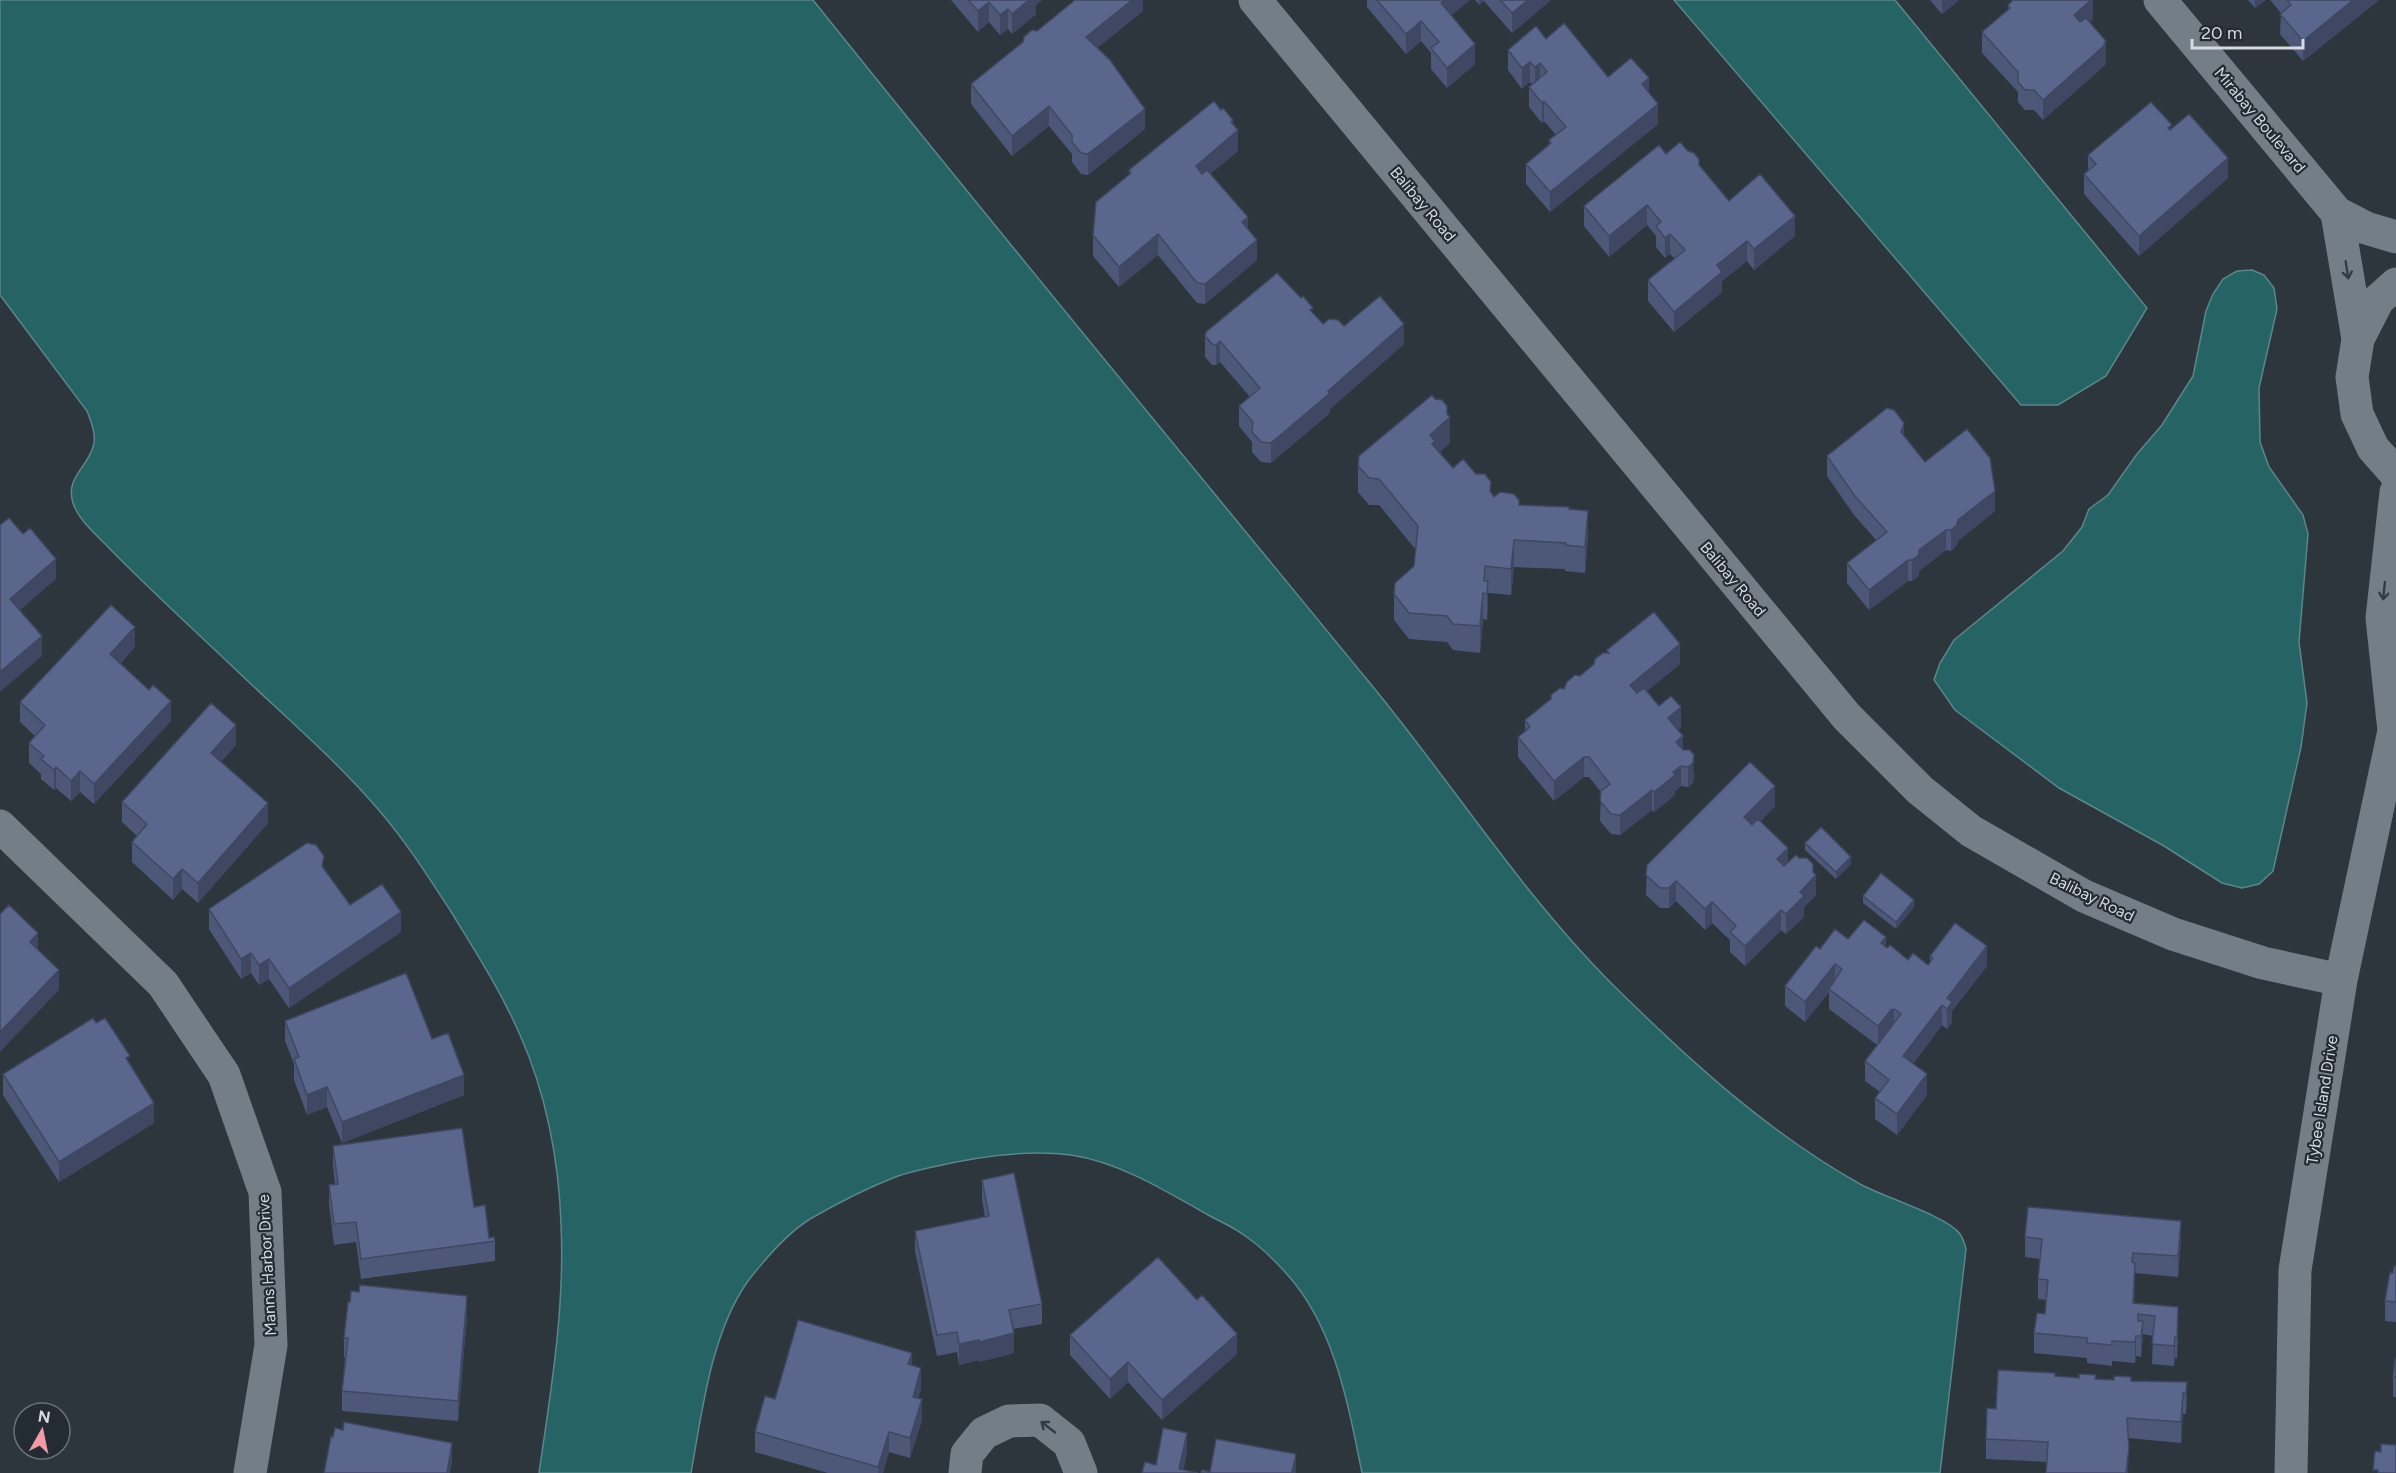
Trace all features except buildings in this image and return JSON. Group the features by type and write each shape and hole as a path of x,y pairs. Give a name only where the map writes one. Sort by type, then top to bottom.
{"street":[{"name":"Balibay Road","path":"1255,0 1846,717 1920,790 1971,831 2084,896 2173,934 2263,963 2341,980"},
{"name":"Mirabay Boulevard","path":"2160,0 2337,213 2366,228 2396,237"},
{"path":"2337,213 2358,339"},
{"path":"2396,284 2378,300 2358,339 2352,377 2357,414 2373,448 2396,474"},
{"name":"Tybee Island Drive","path":"2291,1473 2295,1270 2341,980 2395,729 2390,639 2382,618 2396,492"},
{"name":"Manns Harbor Drive","path":"0,826 163,984 224,1075 265,1192 271,1345 250,1473"},
{"path":"965,1473 967,1454 984,1433 1009,1421 1040,1420 1069,1443 1081,1473"}],"shaded area":[{"path":"0,0 813,0 1020,257 1369,682 1517,875 1579,949 1612,984 1699,1067 1761,1118 1826,1164 1860,1184 1942,1220 1960,1234 1966,1249 1940,1473 1362,1473 1345,1394 1328,1342 1303,1294 1273,1259 1233,1228 1159,1187 1124,1171 1071,1155 1035,1153 981,1157 902,1175 882,1182 820,1213 784,1239 748,1281 725,1324 704,1399 691,1473 539,1473 559,1318 562,1255 560,1200 550,1128 529,1057 505,1003 478,956 424,871 387,820 326,754 123,563 79,516 71,494 74,480 90,454 94,442 94,433 87,411 0,295"},
{"path":"1674,0 1895,0 2147,308 2106,376 2058,405 2021,405"},
{"path":"2252,270 2264,275 2274,288 2277,309 2259,388 2260,442 2269,467 2303,515 2308,534 2299,642 2307,703 2301,747 2273,871 2259,884 2242,888 2222,883 2164,846 2059,788 1955,710 1934,680 1940,663 1954,640 2063,551 2082,527 2089,509 2108,495 2137,454 2162,425 2193,376 2206,311 2213,294 2223,279 2237,271"}]}
